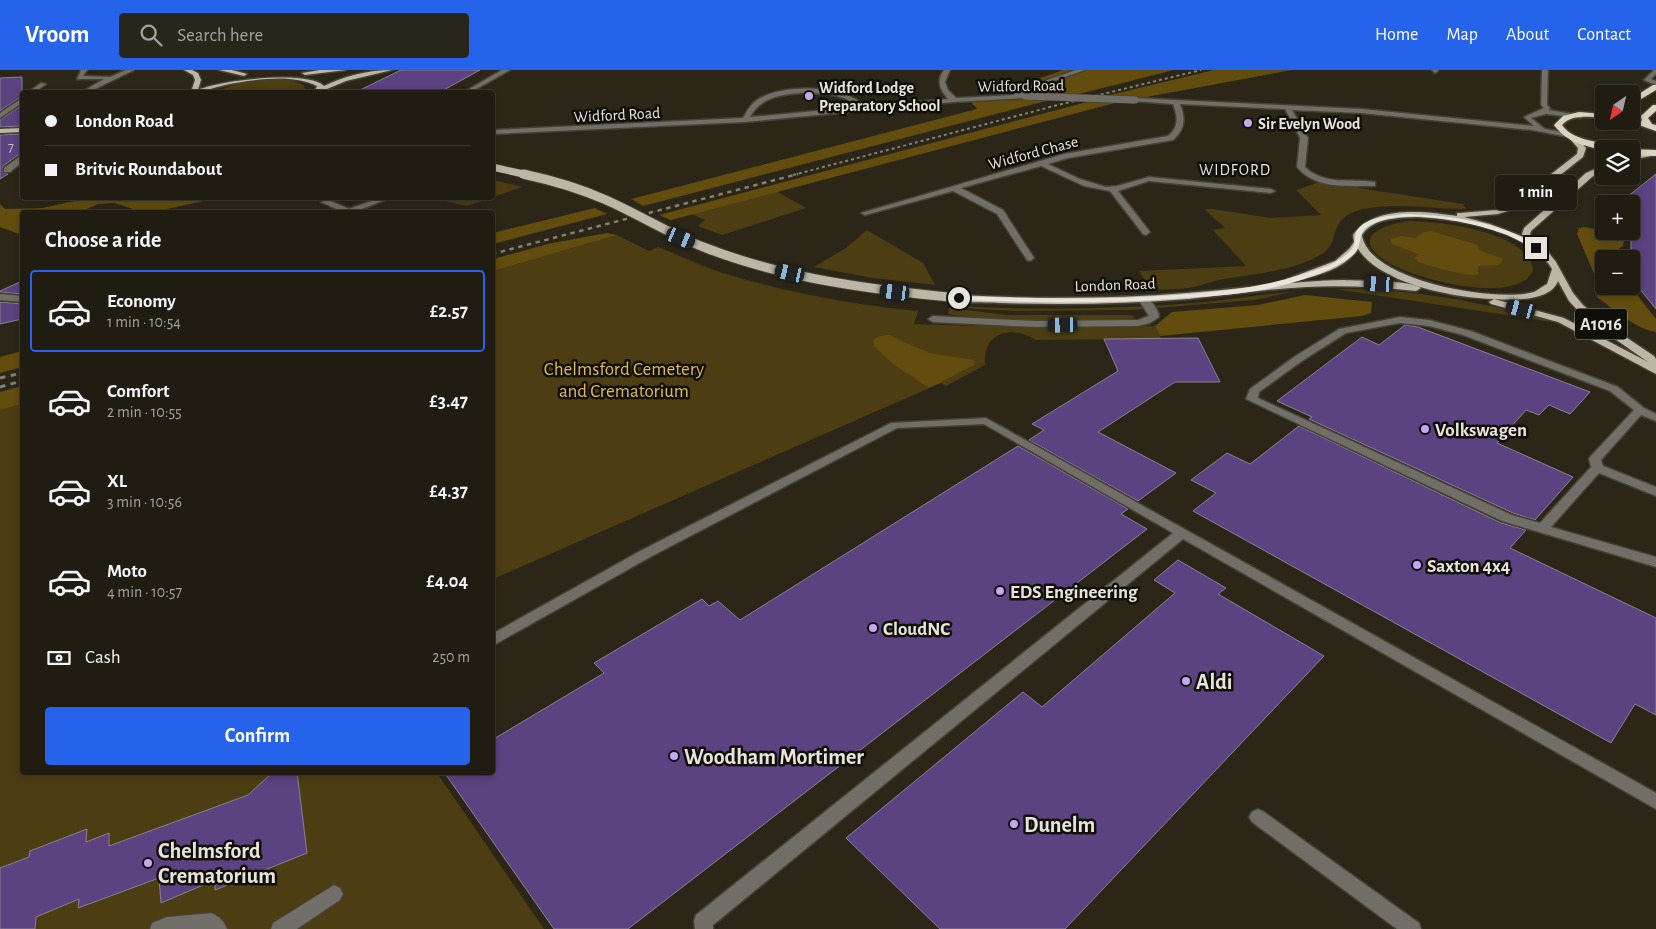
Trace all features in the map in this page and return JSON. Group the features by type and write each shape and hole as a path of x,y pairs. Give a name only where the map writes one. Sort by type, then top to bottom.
{"highway":[{"path":"1640,97 1656,87"},
{"path":"1652,126 1644,118 1656,107"},
{"path":"1595,115 1564,118 1558,123 1560,129 1572,137 1595,144"},
{"path":"1640,152 1656,153"}],"main road":[{"path":"188,70 196,72 198,80 196,90"},
{"path":"222,70 246,74 343,70"},
{"path":"322,90 344,79 389,70"},
{"path":"201,90 228,80 270,74"},
{"path":"282,74 315,79 321,85 319,90"},
{"path":"0,131 20,130"},
{"path":"1438,216 1498,212 1517,206 1580,155 1582,148 1572,137"},
{"path":"1640,156 1656,153"},
{"name":"London Road","path":"495,167 540,177 606,200 707,249 774,269 846,285 959,298 1040,302 1143,299 1219,293 1271,286 1353,283 1446,291"},
{"path":"1358,242 1364,253 1384,268 1408,280 1460,294 1496,297 1532,294 1552,284 1557,277 1557,271 1554,264 1530,241 1526,234 1527,230 1595,171"},
{"name":"London Road","path":"1271,286 1333,266 1354,251 1361,229 1376,220 1404,216 1438,216"},
{"path":"1438,216 1496,229 1524,240 1544,253"},
{"name":"A1016","path":"1557,271 1564,286 1579,306 1650,358 1656,366"},
{"name":"A1016","path":"1460,294 1561,320 1588,332 1656,371"}],"street":[{"path":"84,70 79,78 115,77"},
{"path":"88,90 131,70"},
{"path":"471,90 507,70"},
{"path":"947,70 941,79 946,92 954,100"},
{"path":"1015,96 1026,90 1082,70"},
{"path":"1545,70 1544,105 1547,108 1545,112"},
{"path":"1656,72 1647,80 1656,83"},
{"path":"35,90 43,84"},
{"path":"745,120 751,107 764,98 778,93 799,91 836,94 852,98 864,109"},
{"name":"Widford Road","path":"495,132 745,120 954,100 1025,96 1361,111 1532,128 1572,137"},
{"path":"0,116 20,101"},
{"name":"Widford Chase","path":"865,213 1086,151 1126,147 1170,138 1182,123 1182,116 1176,102"},
{"path":"1287,107 1304,138 1301,167 1304,171 1309,175 1330,182 1372,184"},
{"name":"Widford Road","path":"1460,121 1505,124 1533,114 1545,112 1582,116"},
{"name":"Widford Road","path":"1527,117 1536,125 1556,133"},
{"path":"7,170 20,160"},
{"path":"1041,163 1079,181 1112,189 1122,188 1139,180 1149,179 1271,191"},
{"path":"954,188 1000,212 1030,258"},
{"path":"1112,189 1146,232"},
{"path":"355,210 381,200"},
{"path":"325,202 344,210"},
{"path":"0,297 20,299"},
{"path":"0,307 12,298"},
{"path":"933,319 1047,325 1138,323 1154,317 1154,313 1143,299"},
{"path":"1656,418 1640,410 1614,389 1467,333 1429,323 1400,320 1343,331 1298,359 1254,391 1252,399 1507,518 1656,562"},
{"path":"1640,410 1594,459 1597,468 1656,492"},
{"path":"495,639 647,553 894,425 986,421 1656,802"},
{"path":"1542,529 1597,468"},
{"path":"704,929 703,921 1182,533"},
{"path":"1258,817 1412,929"},
{"path":"280,929 334,894"},
{"path":"159,929 167,926 211,922 218,929"}],"green space":[{"path":"271,79 291,80 304,85 305,89 220,90 239,83"},
{"path":"495,180 522,187 495,196"},
{"path":"1320,182 1463,204 1466,209 1389,206 1363,209 1351,213 1344,218 1339,224 1328,249 1311,260 1274,271 1223,279 1188,288 1151,290 1139,271 1246,266 1213,230 1225,228 1204,209 1270,218 1321,215 1296,190"},
{"path":"776,191 806,208 722,235 698,226 705,220 692,214"},
{"path":"442,200 486,200 466,206"},
{"path":"1410,221 1441,223 1482,231 1501,238 1517,247 1529,258 1533,271 1523,281 1507,287 1487,288 1443,282 1404,270 1378,255 1372,248 1370,241 1372,235 1378,230"},
{"path":"867,230 923,263 935,285 873,278 814,267 846,248"},
{"name":"Chelmsford Cemetery and Crematorium","path":"617,235 649,251 658,247 717,271 773,287 845,302 918,311 914,324 973,326 973,323 1048,328 1155,326 1181,380 1146,339 1036,340 1027,335 1017,333 1008,332 1000,334 989,345 985,365 946,386 941,383 495,578 495,270"},
{"path":"1335,289 1363,289 1445,297 1499,308 1552,322"},
{"path":"1292,292 1255,300 1131,310 1017,311 975,309 959,306 1051,309 1113,308 1205,302"},
{"path":"949,308 1008,315 1134,316 1133,319 1110,320 1017,321 971,318 948,314"},
{"path":"20,405 20,775 438,775 544,929 0,929 0,410"}],"shaded area":[{"path":"1063,70 1174,70 1075,95 1002,92"},
{"path":"1214,70 1292,70 1141,98 1106,96"},
{"path":"1021,99 1050,100 643,206 631,199 977,109 971,102"},
{"path":"1087,102 1115,103 671,220 659,215"},
{"path":"79,200 208,200 162,210 133,209 114,203 98,204 84,210 20,210 20,234 0,227 0,204 5,209 42,208"},
{"path":"595,208 607,214 495,243 495,233"},
{"path":"1579,228 1595,229 1595,240 1624,241 1623,246 1617,250 1595,250 1595,276 1577,234"},
{"path":"1431,231 1478,245 1479,250 1503,259 1502,262 1498,265 1478,266 1478,274 1459,273 1419,262 1415,258 1418,254 1392,244 1391,239 1401,236 1415,238 1424,232"},
{"path":"607,233 617,235 495,270 495,258 552,243"},
{"path":"1305,295 1372,302 1371,313 1362,316 1160,336 1155,326 1172,312 1258,305"},
{"path":"1597,295 1637,295 1656,319 1656,332 1632,323"},
{"path":"889,335 929,353 974,360 974,365 929,388 892,363 874,346 874,339"},
{"path":"20,352 20,368 0,373 0,357"},
{"path":"20,387 20,405 0,410 0,392"}],"building":[{"path":"401,70 480,70 444,90 360,90"},
{"path":"22,77 20,97 0,111 0,78"},
{"path":"20,106 20,126 0,127 0,120"},
{"path":"20,134 20,155 3,166 3,173 8,174 0,179 0,135"},
{"path":"1656,174 1656,309 1640,289 1640,250 1631,250 1631,240 1640,240 1640,195 1629,195"},
{"path":"20,282 20,294 0,291"},
{"path":"0,302 20,304 20,319 0,324"},
{"name":"Volkswagen","path":"1405,325 1418,327 1590,392 1570,414 1549,405 1539,415 1526,410 1497,443 1573,477 1535,520 1513,513 1309,419 1312,417 1277,401 1362,337 1379,345"},
{"path":"1198,338 1220,382 1175,382 1098,432 1176,473 1138,501 1029,440 1044,430 1032,424 1118,371 1104,339"},
{"name":"Saxton 4x4","path":"1299,426 1501,523 1526,530 1510,548 1656,618 1656,715 1635,704 1611,743 1193,511 1216,493 1191,480 1227,453 1250,464"},
{"path":"1018,446 1128,509 1121,514 1147,529 628,929 554,929 446,775 495,775 495,738 604,673 594,663 702,599 709,606 718,601 740,620"},
{"path":"1178,560 1226,588 1218,594 1324,656 1065,929 940,929 846,838 1023,692 1042,707 1175,593 1154,580"},
{"name":"Chelmsford Crematorium","path":"270,775 297,775 307,853 215,890 215,880 161,903 159,878 78,908 79,899 36,917 35,929 0,929 0,868 29,857 30,851 87,829 86,842 109,833 109,846 248,795"}],"railway":[{"path":"793,175 1058,105 1201,70"},
{"path":"495,253 798,174"},
{"path":"0,378 20,373"},
{"path":"0,387 20,382"}],"place":[{"name":"Widford Lodge Preparatory School","path":"809,96"},
{"name":"Sir Evelyn Wood","path":"1248,123"},
{"name":"Volkswagen","path":"1425,429"},
{"name":"Saxton 4x4","path":"1417,565"},
{"name":"EDS Engineering","path":"1000,591"},
{"name":"CloudNC","path":"873,628"},
{"name":"Aldi","path":"1186,681"},
{"name":"Woodham Mortimer","path":"674,756"},
{"name":"Dunelm","path":"1014,824"},
{"name":"Chelmsford Crematorium","path":"148,863"}],"district":[{"name":"WIDFORD","path":"1235,169"}],"route":[{"path":"959,298 1040,302 1143,299 1219,293 1271,286 1333,266 1354,251 1361,229 1372,222 1392,217 1434,216 1474,223 1511,234 1536,248"}]}
